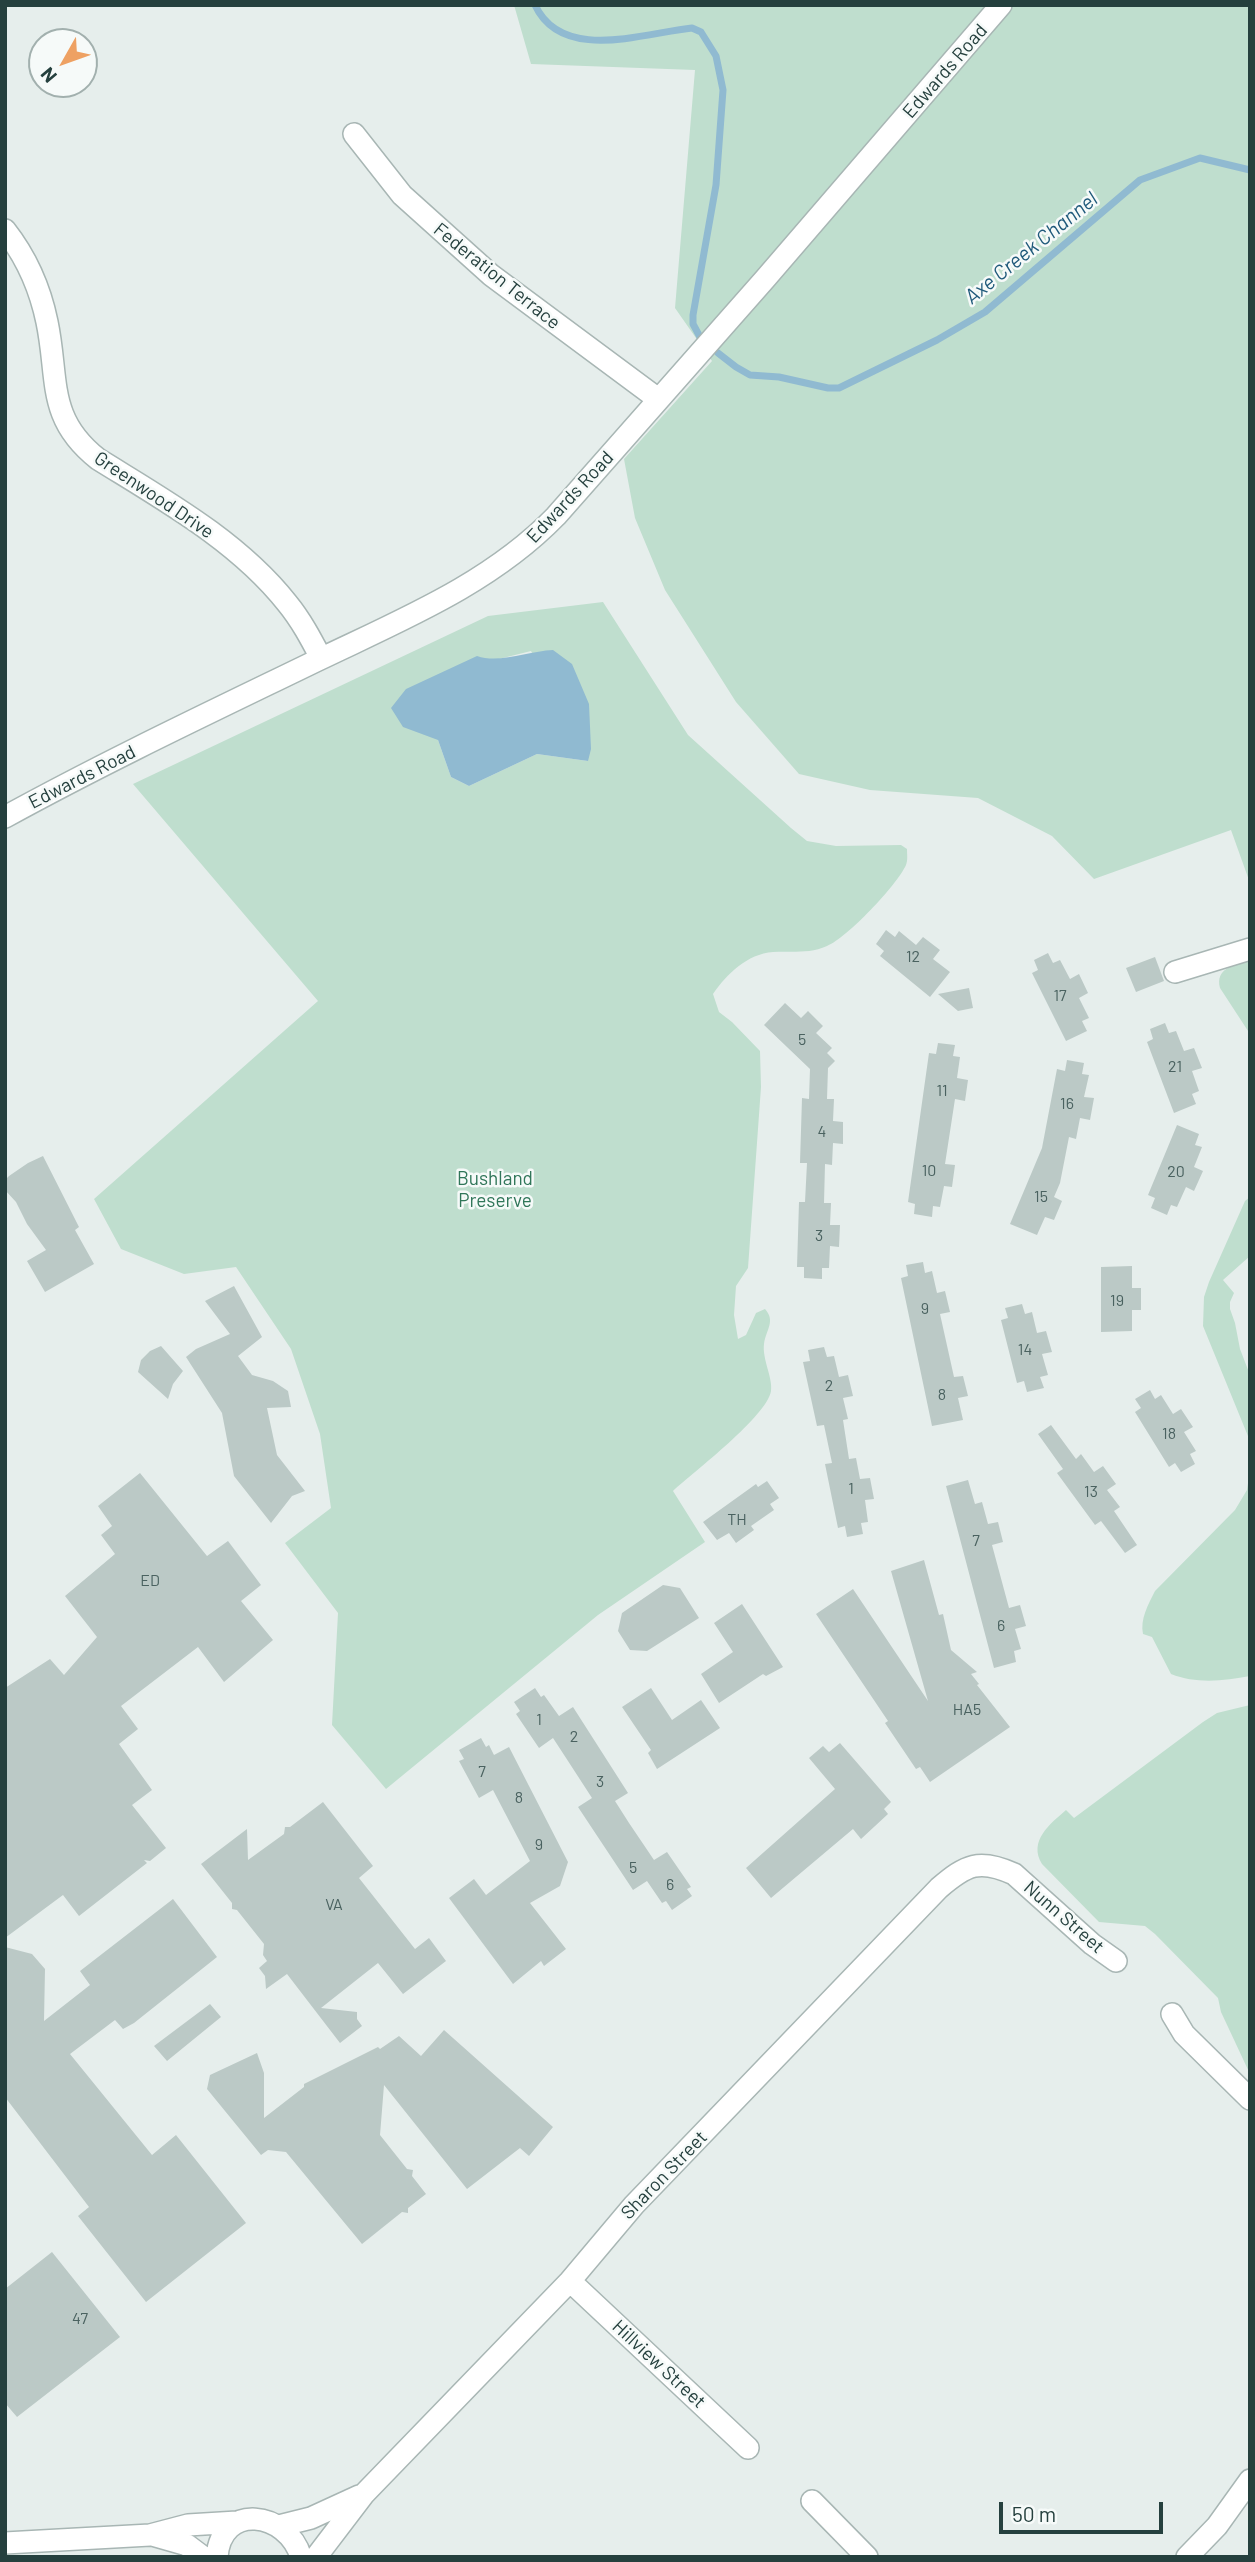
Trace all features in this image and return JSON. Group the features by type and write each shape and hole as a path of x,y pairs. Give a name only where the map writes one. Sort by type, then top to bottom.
{"street":[{"name":"Edwards Road","path":"5,817 106,764 435,603 515,554 556,516 1001,5"},
{"name":"Federation Terrace","path":"354,134 402,195 491,275 658,399"},
{"name":"Greenwood Drive","path":"5,230 19,247 33,273 42,299 48,324 57,404 73,435 84,449 97,459 188,515 250,566 286,601 302,623 321,658"},
{"path":"1175,972 1250,949"},
{"name":"Nunn Street","path":"971,1865 999,1867 1014,1874 1092,1944 1116,1961"},
{"name":"Sharon Street","path":"316,2557 364,2494 570,2281 634,2205 939,1888 971,1865"},
{"path":"1172,2014 1184,2034 1250,2099"},
{"name":"Hillview Street","path":"570,2281 748,2448"},
{"path":"1187,2557 1217,2526 1250,2480"},
{"name":"Sharon Street","path":"279,2526 311,2518 364,2494"},
{"path":"812,2501 867,2557"},
{"path":"5,2543 150,2535 188,2525 256,2519 279,2526 295,2543 301,2557"},
{"path":"216,2557 221,2537 237,2522"},
{"path":"150,2535 187,2545 203,2557"}],"green space":[{"path":"514,5 1250,5 1250,883 1231,830 1094,879 1052,836 978,798 870,790 799,774 736,702 665,590 635,518 624,459 712,361 675,308 695,70 531,64"},
{"name":"Bushland Preserve","path":"603,602 688,735 791,828 807,841 836,846 901,845 907,849 907,859 901,874 882,897 836,941 814,950 773,952 755,957 731,972 713,994 719,1012 760,1051 761,1087 748,1268 736,1286 734,1315 738,1339 746,1335 756,1313 765,1309 768,1313 770,1322 764,1350 771,1391 767,1402 744,1428 673,1491 705,1542 598,1615 386,1789 332,1725 338,1613 285,1543 331,1508 320,1434 291,1349 236,1267 184,1274 121,1249 94,1199 318,1001 133,784 488,616","holes":["531,651 588,761 537,754 469,786 451,777 438,740 491,661"]},
{"path":"1250,961 1250,1034 1220,988 1219,981 1227,968"},
{"path":"1250,1197 1250,1256 1223,1280 1234,1293 1230,1309 1250,1375 1250,1441 1203,1326 1204,1297 1209,1282 1245,1201"},
{"path":"1250,1469 1250,1676 1210,1681 1171,1674 1152,1637 1143,1634 1145,1612 1155,1591 1235,1510 1247,1490"},
{"path":"1250,1705 1250,2074 1221,2012 1218,1998 1145,1926 1099,1922 1042,1864 1038,1848 1043,1834 1066,1810 1074,1818 1217,1713"}],"water":[{"path":"553,650 572,664 589,704 591,749 588,761 537,754 469,786 451,777 438,740 403,727 391,708 406,689 477,656 495,659"}],"building":[{"path":"886,930 895,937 899,931 916,945 923,937 940,950 933,959 950,972 930,997 880,956 884,951 876,944"},
{"path":"1048,953 1053,963 1060,960 1070,979 1079,974 1088,993 1079,998 1089,1018 1082,1021 1087,1031 1066,1041 1032,973 1038,970 1034,960"},
{"path":"1155,957 1164,981 1136,992 1126,968"},
{"path":"969,988 973,1008 958,1011 938,994"},
{"path":"785,1003 801,1018 808,1011 823,1026 816,1033 832,1048 827,1053 835,1061 828,1068 827,1099 834,1099 833,1121 843,1122 843,1144 833,1143 832,1165 825,1164 824,1203 831,1203 830,1225 840,1225 839,1247 830,1246 829,1268 822,1268 822,1279 804,1278 804,1267 797,1267 799,1202 805,1202 807,1163 800,1163 802,1098 809,1099 810,1069 764,1025"},
{"path":"1165,1023 1169,1033 1176,1031 1184,1051 1194,1048 1202,1068 1192,1071 1199,1091 1192,1094 1196,1104 1174,1113 1147,1042 1153,1039 1150,1029"},
{"path":"938,1043 955,1045 953,1056 960,1057 957,1078 968,1080 965,1101 955,1099 945,1164 955,1165 952,1187 944,1186 940,1207 933,1206 932,1217 914,1214 915,1204 908,1202 929,1053 936,1054"},
{"path":"1067,1060 1084,1063 1082,1074 1089,1075 1084,1097 1094,1098 1090,1120 1080,1118 1076,1139 1069,1137 1060,1183 1054,1197 1062,1201 1054,1220 1045,1217 1037,1235 1010,1224 1042,1148 1057,1069 1065,1071"},
{"path":"1177,1125 1199,1134 1195,1145 1202,1147 1194,1167 1203,1171 1194,1191 1186,1187 1177,1207 1171,1205 1167,1215 1151,1208 1155,1198 1148,1195"},
{"path":"43,1156 79,1227 75,1230 94,1264 45,1292 27,1261 46,1250 27,1224 16,1202 5,1190 5,1180 9,1176"},
{"path":"923,1262 925,1273 932,1271 937,1293 945,1291 950,1312 940,1314 954,1377 963,1376 968,1396 958,1398 963,1420 932,1426 901,1278 908,1276 906,1265"},
{"path":"1132,1266 1132,1288 1141,1288 1141,1310 1132,1310 1132,1331 1101,1332 1101,1267"},
{"path":"234,1286 262,1337 238,1356 252,1375 273,1381 288,1391 291,1407 267,1408 277,1455 305,1491 292,1496 271,1523 234,1476 222,1413 186,1357 196,1349 230,1334 205,1301"},
{"path":"1022,1304 1025,1314 1032,1312 1037,1333 1046,1331 1052,1352 1042,1354 1048,1375 1040,1377 1044,1388 1027,1392 1024,1381 1017,1383 1001,1320 1008,1318 1005,1308"},
{"path":"161,1346 183,1371 173,1384 168,1399 138,1372 141,1360 150,1351"},
{"path":"824,1347 827,1357 834,1356 839,1377 848,1375 853,1396 843,1398 848,1419 843,1420 849,1459 856,1458 860,1479 870,1478 874,1499 865,1500 868,1522 861,1523 863,1534 847,1537 845,1526 838,1528 825,1464 832,1463 824,1425 817,1426 803,1362 810,1361 808,1350"},
{"path":"1150,1390 1155,1399 1161,1395 1173,1414 1181,1409 1193,1427 1184,1432 1196,1451 1190,1454 1195,1464 1181,1472 1175,1463 1169,1467 1135,1412 1141,1408 1135,1399"},
{"path":"1051,1425 1076,1459 1081,1454 1094,1472 1103,1466 1116,1484 1107,1490 1120,1507 1114,1511 1137,1545 1125,1553 1101,1521 1095,1525 1057,1473 1063,1469 1038,1434"},
{"path":"140,1473 207,1556 228,1541 261,1585 241,1601 273,1640 224,1682 198,1647 121,1706 138,1729 119,1744 152,1790 132,1805 166,1848 150,1861 144,1860 147,1863 79,1916 63,1895 5,1938 5,1688 50,1659 64,1675 97,1637 65,1596 115,1554 101,1535 112,1526 98,1506"},
{"path":"968,1480 975,1504 982,1502 988,1524 998,1522 1003,1542 992,1545 1009,1608 1020,1605 1026,1626 1015,1629 1021,1649 1014,1651 1016,1662 994,1668 946,1486"},
{"path":"767,1481 779,1498 770,1504 774,1510 751,1526 754,1530 736,1543 729,1533 717,1540 703,1522 756,1484 758,1487"},
{"path":"924,1560 939,1615 943,1614 951,1650 977,1672 971,1674 979,1684 977,1685 1010,1727 930,1782 920,1767 916,1769 885,1723 888,1721 816,1614 853,1589 928,1701 891,1571"},
{"path":"663,1585 680,1588 699,1618 647,1651 630,1650 618,1631 622,1613"},
{"path":"742,1604 783,1667 766,1676 763,1674 719,1703 701,1674 733,1652 714,1623"},
{"path":"535,1688 541,1697 544,1695 559,1716 573,1707 628,1793 615,1801 629,1823 654,1860 667,1852 691,1887 687,1889 692,1896 672,1910 666,1901 662,1903 647,1881 633,1890 578,1807 592,1798 553,1738 539,1748 516,1714 520,1711 514,1702"},
{"path":"651,1688 672,1720 701,1700 720,1728 657,1769 648,1753 651,1750 622,1707"},
{"path":"481,1738 486,1747 489,1745 494,1755 509,1747 568,1862 560,1886 530,1903 566,1949 544,1966 541,1961 513,1984 449,1898 474,1879 486,1895 530,1861 493,1790 479,1798 459,1761 464,1759 459,1750"},
{"path":"840,1743 891,1802 884,1809 888,1814 861,1839 853,1829 771,1898 746,1868 835,1789 809,1758 823,1746 829,1752"},
{"path":"323,1802 373,1866 359,1878 415,1949 429,1938 446,1961 403,1994 378,1963 321,2008 357,2012 357,2019 362,2026 340,2043 287,1974 266,1989 265,1976 259,1968 267,1961 263,1955 264,1944 237,1910 232,1909 232,1903 201,1864 247,1829 248,1860 284,1834 285,1827 290,1827"},
{"path":"173,1899 217,1957 134,2023 123,2029 115,2020 70,2054 152,2155 176,2135 246,2223 146,2302 78,2216 89,2207 5,2097 5,1947 32,1954 45,1969 44,2021 90,1985 80,1971"},
{"path":"210,2004 221,2017 167,2061 154,2046"},
{"path":"444,2030 553,2127 529,2156 520,2148 467,2189 384,2085 380,2135 407,2169 413,2170 412,2176 426,2194 408,2208 408,2213 402,2212 362,2244 286,2152 268,2150 261,2155 207,2089 210,2075 257,2053 264,2073 264,2118 304,2087 304,2084 378,2047 380,2049 399,2036 421,2056"},
{"path":"52,2252 120,2337 17,2417 5,2403 5,2289"}],"waterway":[{"name":"Axe Creek Channel","path":"535,5 548,23 564,34 584,39 628,38 692,28 701,32 716,56 723,90 716,185 693,315 693,324 700,337"},
{"name":"Axe Creek Channel","path":"718,353 750,375 779,377 839,388 937,340 985,312 1140,180 1200,158 1250,170"}]}
